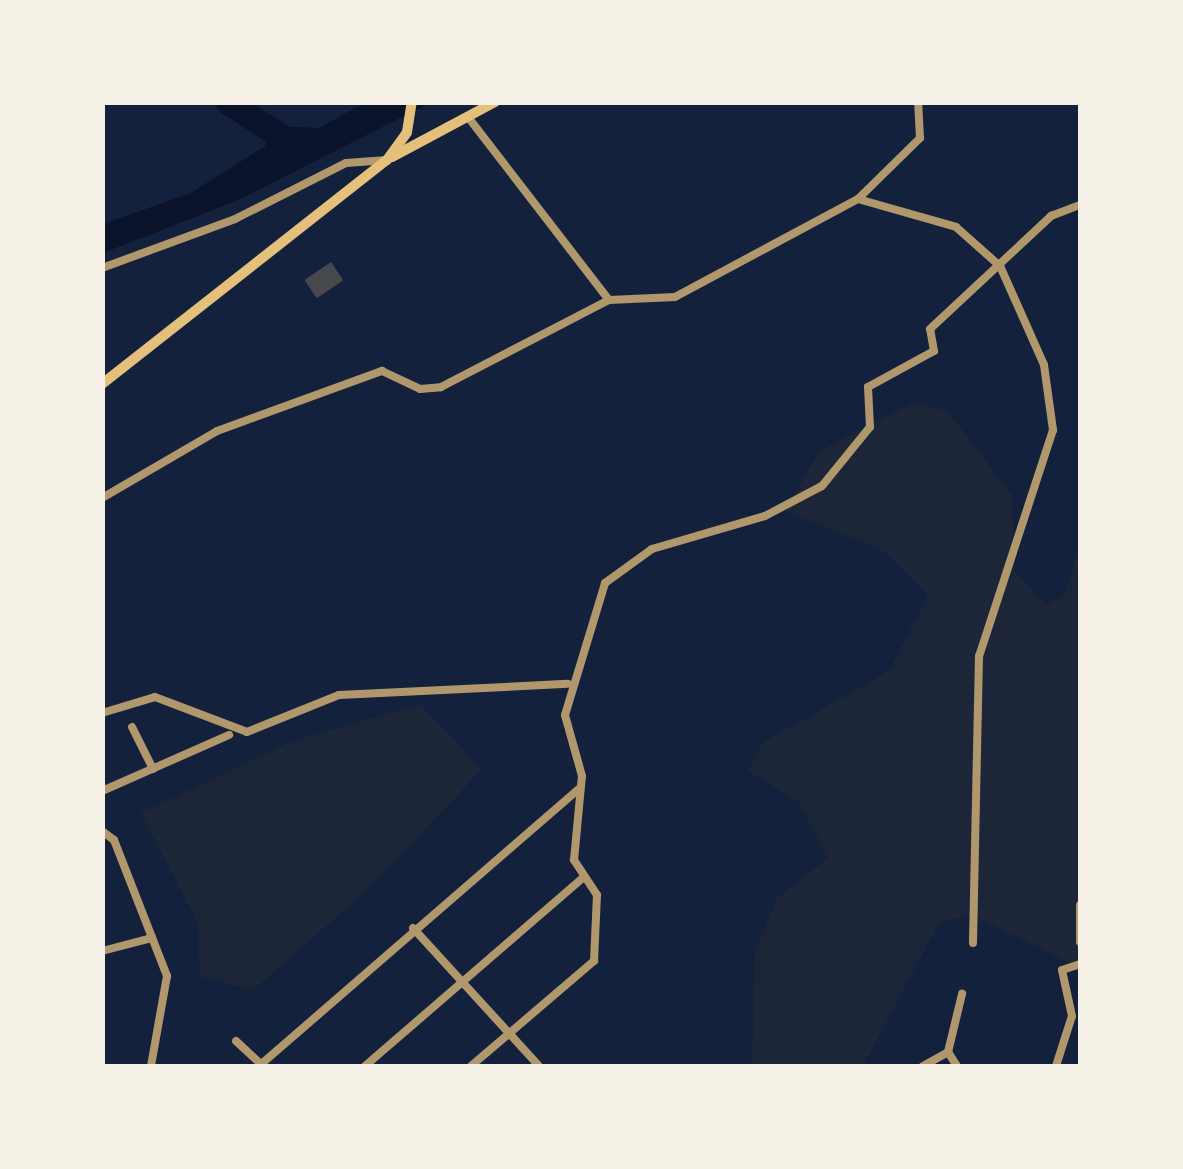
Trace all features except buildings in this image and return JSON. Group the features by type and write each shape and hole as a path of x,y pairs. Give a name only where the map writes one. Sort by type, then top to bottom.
{"main road":[{"path":"387,160 409,124 412,102"},
{"path":"102,384 387,160 494,102"}],"street":[{"path":"102,498 217,431 382,371 420,389 441,387 609,300 675,296 858,200 920,138 918,102"},
{"path":"468,117 609,300"},
{"path":"102,268 346,163 387,160"},
{"path":"858,200 956,228 1000,266 1044,365 1052,430 977,669 973,943"},
{"path":"472,1066 594,962 597,895 574,860 578,789 568,684 605,583 652,549 764,516 822,486 870,427 868,387 934,351 930,329 1051,216 1080,204"},
{"path":"102,714 155,697 248,732 339,695 568,684"},
{"path":"132,726 153,769"},
{"path":"102,791 229,735"},
{"path":"236,1041 262,1066 413,928 578,789"},
{"path":"102,832 114,840 167,976 151,1066"},
{"path":"365,1066 583,878"},
{"path":"1080,905 1080,942"},
{"path":"413,928 540,1066"},
{"path":"102,951 152,938"},
{"path":"1056,1066 1072,1016 1062,970 1080,964"},
{"path":"957,1066 948,1052 962,994"},
{"path":"923,1066 948,1052"}],"shaded area":[{"path":"364,103 430,103 236,201 103,253 103,224 191,193 265,146 270,126 319,128"},
{"path":"915,402 949,413 1012,495 1015,571 1046,605 1064,596 1080,544 1080,968 970,914 939,923 863,1066 752,1066 755,952 777,898 828,858 799,802 748,771 762,743 889,671 928,595 885,552 786,511 819,451"},
{"path":"420,704 482,769 373,885 252,991 200,976 197,921 141,813 293,741"}],"waterway":[{"path":"228,102 299,148"}]}
